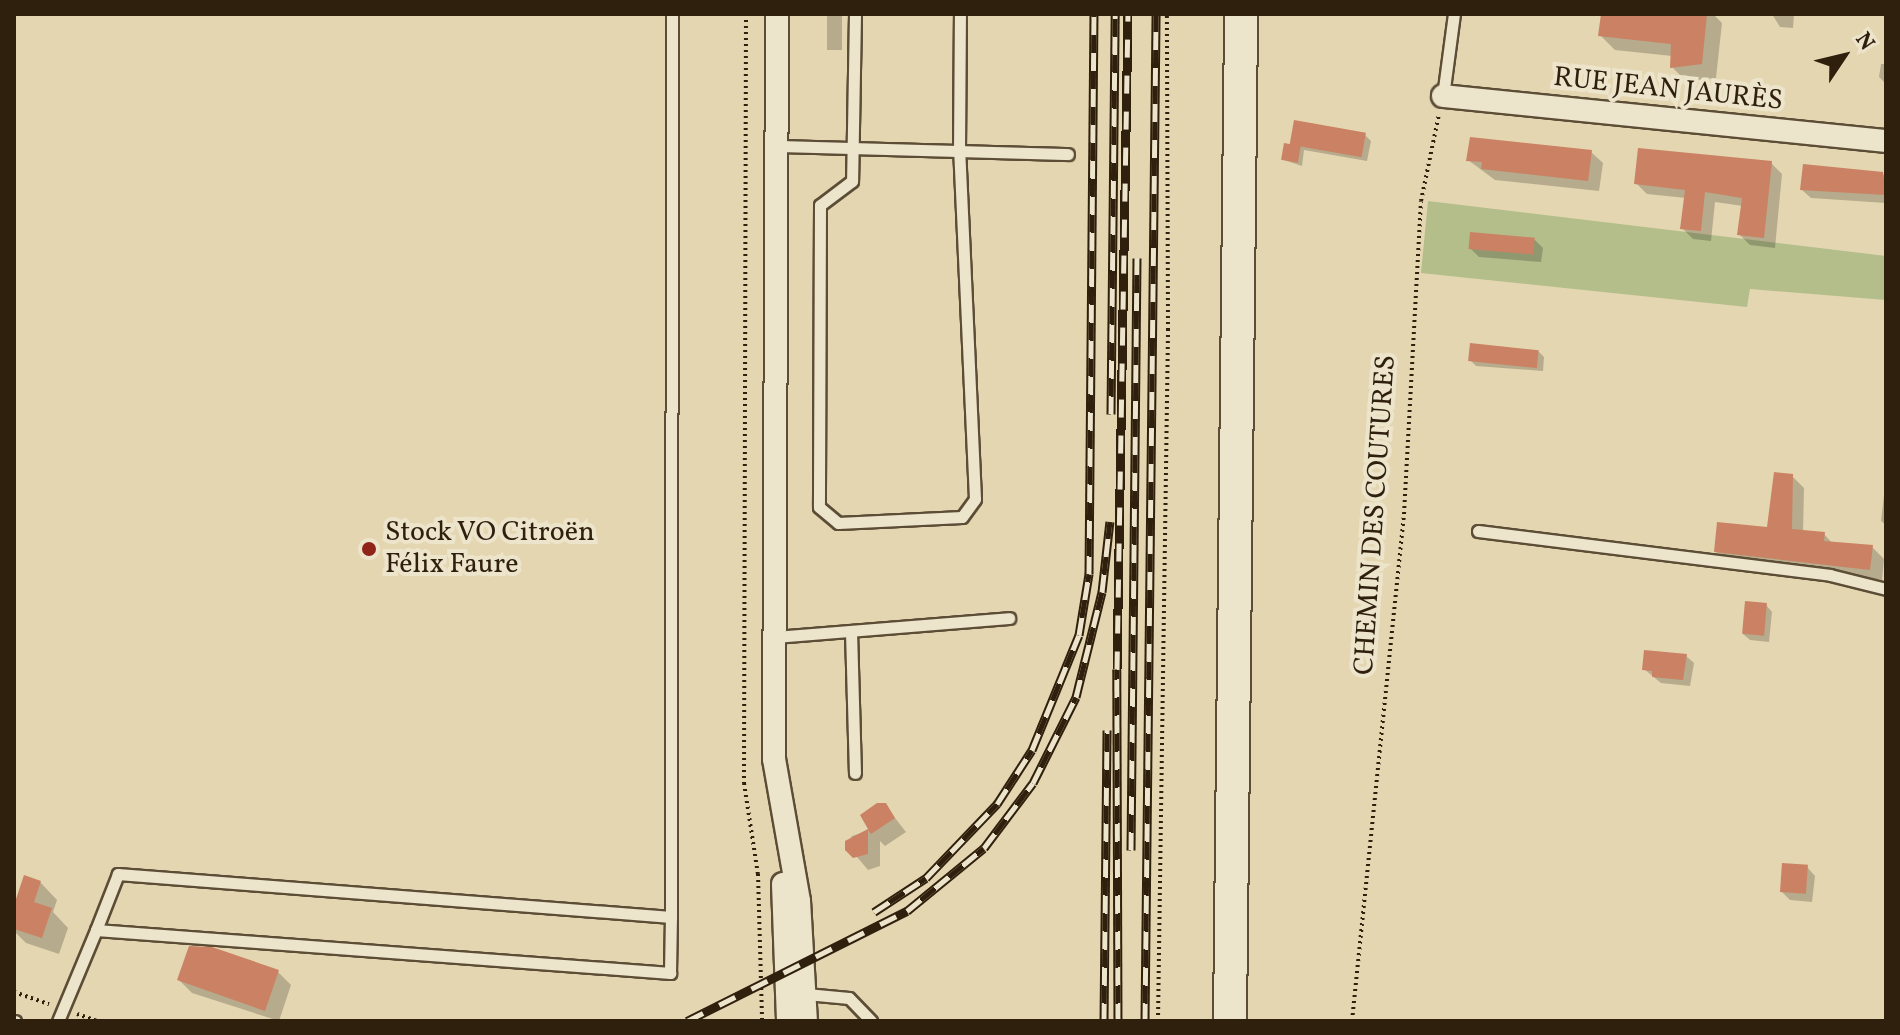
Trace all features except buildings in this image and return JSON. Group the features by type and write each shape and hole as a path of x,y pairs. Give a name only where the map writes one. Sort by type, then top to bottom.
{"main road":[{"path":"1230,1021 1241,14"}],"street":[{"path":"777,14 774,759 781,815 799,901 806,1021"},
{"name":"RUE JEAN JAURÈS","path":"1443,96 1886,141"},
{"path":"781,815 788,1021"}],"lane":[{"path":"96,930 670,973 672,14"},
{"path":"855,14 852,181 820,205 819,507 838,523 962,517 975,499 959,151 960,14"},
{"path":"1443,96 1454,14"},
{"path":"775,145 1068,154"},
{"path":"1478,531 1830,575 1886,589"},
{"path":"774,637 1009,618"},
{"path":"851,631 855,773"},
{"path":"58,1021 118,874 671,917"},
{"path":"806,994 849,998 871,1021"}],"path":[{"path":"746,14 744,783 758,874 762,1021"},
{"path":"1158,1021 1168,330 1167,14"},
{"name":"CHEMIN DES COUTURES","path":"1352,1021 1404,514 1421,201 1443,96"}],"green space":[{"path":"1428,201 1886,256 1886,300 1750,289 1747,307 1421,273"}],"railway":[{"path":"874,912 926,878 997,804 1032,750 1079,635 1089,574 1094,14"},
{"path":"1111,414 1115,14"},
{"path":"1118,1021 1117,669 1128,14"},
{"path":"1145,1021 1156,14"},
{"path":"1131,850 1137,258"},
{"path":"687,1021 907,911 984,848 1033,783 1076,697 1102,592 1110,521"},
{"path":"1104,1021 1107,730"}],"place":[{"name":"Stock VO Citroën Félix Faure","path":"369,549"}]}
